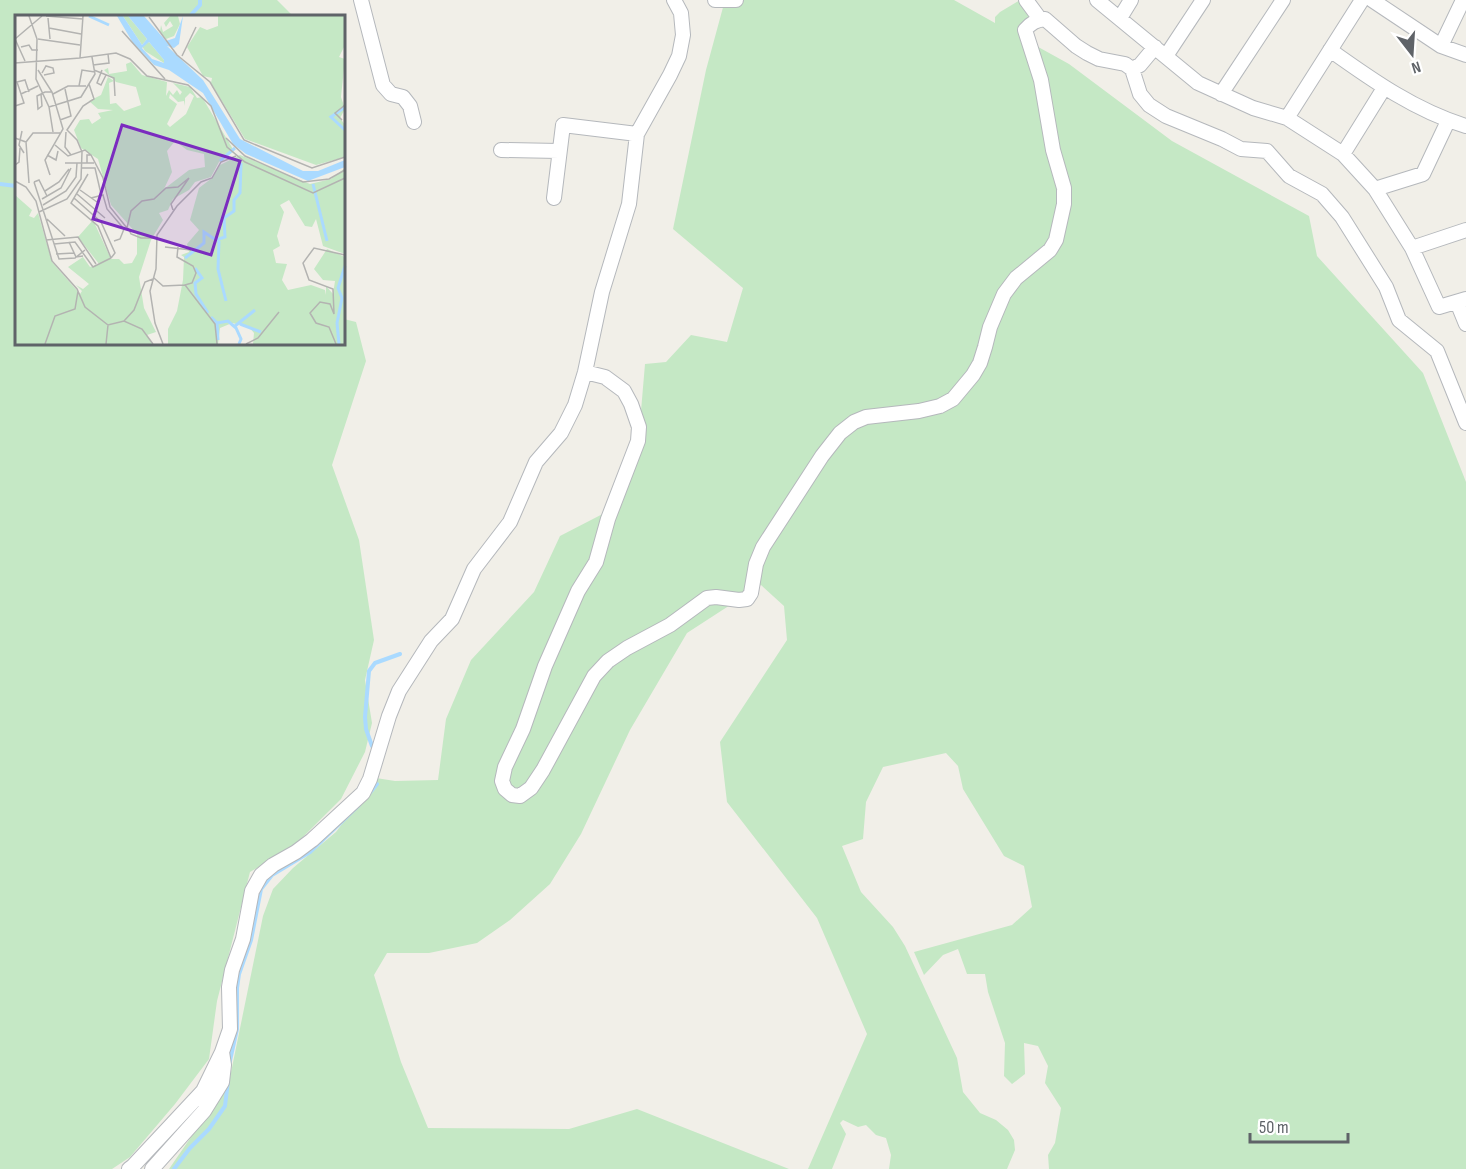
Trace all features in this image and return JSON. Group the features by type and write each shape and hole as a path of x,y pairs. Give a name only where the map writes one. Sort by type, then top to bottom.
{"street":[{"path":"361,0 383,85 391,94 404,97 410,106 414,122"},
{"path":"129,1169 203,1091 222,1052 230,1029 229,987 232,970 243,939 252,891 261,875 312,840 363,793 370,779 399,691 431,641 452,619 474,569 510,522 536,462 561,433 575,405 585,372 602,292 629,204 637,134 679,56 683,35 681,14 675,3 690,0"},
{"path":"716,0 736,0"},
{"path":"1026,0 1038,20"},
{"path":"1097,0 1198,83 1253,108 1287,118 1343,154 1375,189 1412,248 1439,307 1461,300 1466,324"},
{"path":"1120,18 1131,0"},
{"path":"1166,56 1203,0"},
{"path":"1221,94 1283,0"},
{"path":"1287,118 1362,0"},
{"path":"1372,0 1441,46 1466,55"},
{"path":"1441,46 1462,0"},
{"path":"585,372 605,377 624,391 639,427 638,441 608,519 596,562 578,591 545,666 523,729 506,767 502,781 505,789 512,795 520,796 531,788 594,676 608,661 670,625 707,598 747,599 751,593 756,564 763,547 822,456 840,433 854,422 866,417 919,411 940,406 953,399 973,375 980,363 990,327 1004,294 1016,278 1050,250 1056,240 1064,204 1064,188 1053,150 1041,80 1025,30 1038,20 1046,19 1076,46 1093,56 1125,64 1132,69 1140,94 1149,105 1166,116 1241,149 1268,150 1290,176 1322,194 1342,217 1386,287 1399,320 1437,351 1466,423"},
{"path":"1132,69 1140,65 1155,47"},
{"path":"1330,51 1384,88 1448,121 1466,126"},
{"path":"1343,154 1384,88"},
{"path":"1375,189 1423,174 1448,121"},
{"path":"554,198 562,125 637,134"},
{"path":"501,150 559,151"},
{"path":"1412,248 1466,230"},
{"path":"152,1169 204,1111 222,1082 224,1065 222,1052"}],"green space":[{"path":"0,0 277,0 292,15 15,15 15,345 345,345 345,319 356,322 366,361 332,465 359,540 374,640 365,680 372,723 365,752 341,799 293,847 250,872 217,1001 209,1059 175,1104 130,1157 112,1169 0,1169"},
{"path":"725,0 954,0 995,23 995,17 1000,12 1020,0 1032,15 1018,28 1022,38 1069,64 1172,141 1309,216 1317,256 1423,373 1466,482 1466,1169 1049,1169 1048,1155 1055,1143 1061,1108 1045,1083 1048,1066 1038,1046 1024,1043 1025,1074 1012,1084 1004,1076 1005,1043 988,992 985,974 967,974 958,949 943,955 924,975 914,952 1012,925 1032,907 1024,866 1004,856 963,789 958,766 946,753 883,767 866,802 863,839 842,846 861,892 893,927 905,946 957,1058 963,1092 980,1113 996,1120 1008,1130 1014,1140 1015,1150 1007,1169 889,1169 891,1155 886,1138 876,1135 866,1125 858,1127 843,1120 840,1123 846,1134 832,1169 808,1169 867,1034 817,918 727,802 720,742 787,640 784,606 761,585 687,633 630,730 581,834 550,884 510,920 477,943 429,953 387,953 374,975 401,1062 428,1128 569,1129 637,1109 789,1169 169,1169 229,1082 263,916 273,889 293,868 336,832 376,778 395,781 438,780 446,719 471,660 534,592 560,536 622,504 645,437 641,411 645,364 666,362 691,335 727,342 743,288 673,229 706,70"}],"waterway":[{"path":"191,15 200,5 200,0"},
{"path":"0,184 15,186"},
{"path":"372,746 366,729 365,717 369,671 375,663 400,654"},
{"path":"368,795 377,784"},
{"path":"229,1065 237,1029 239,974 251,940 261,889 272,875 310,852 359,805"},
{"path":"174,1169 209,1129 225,1106 228,1081"}]}
